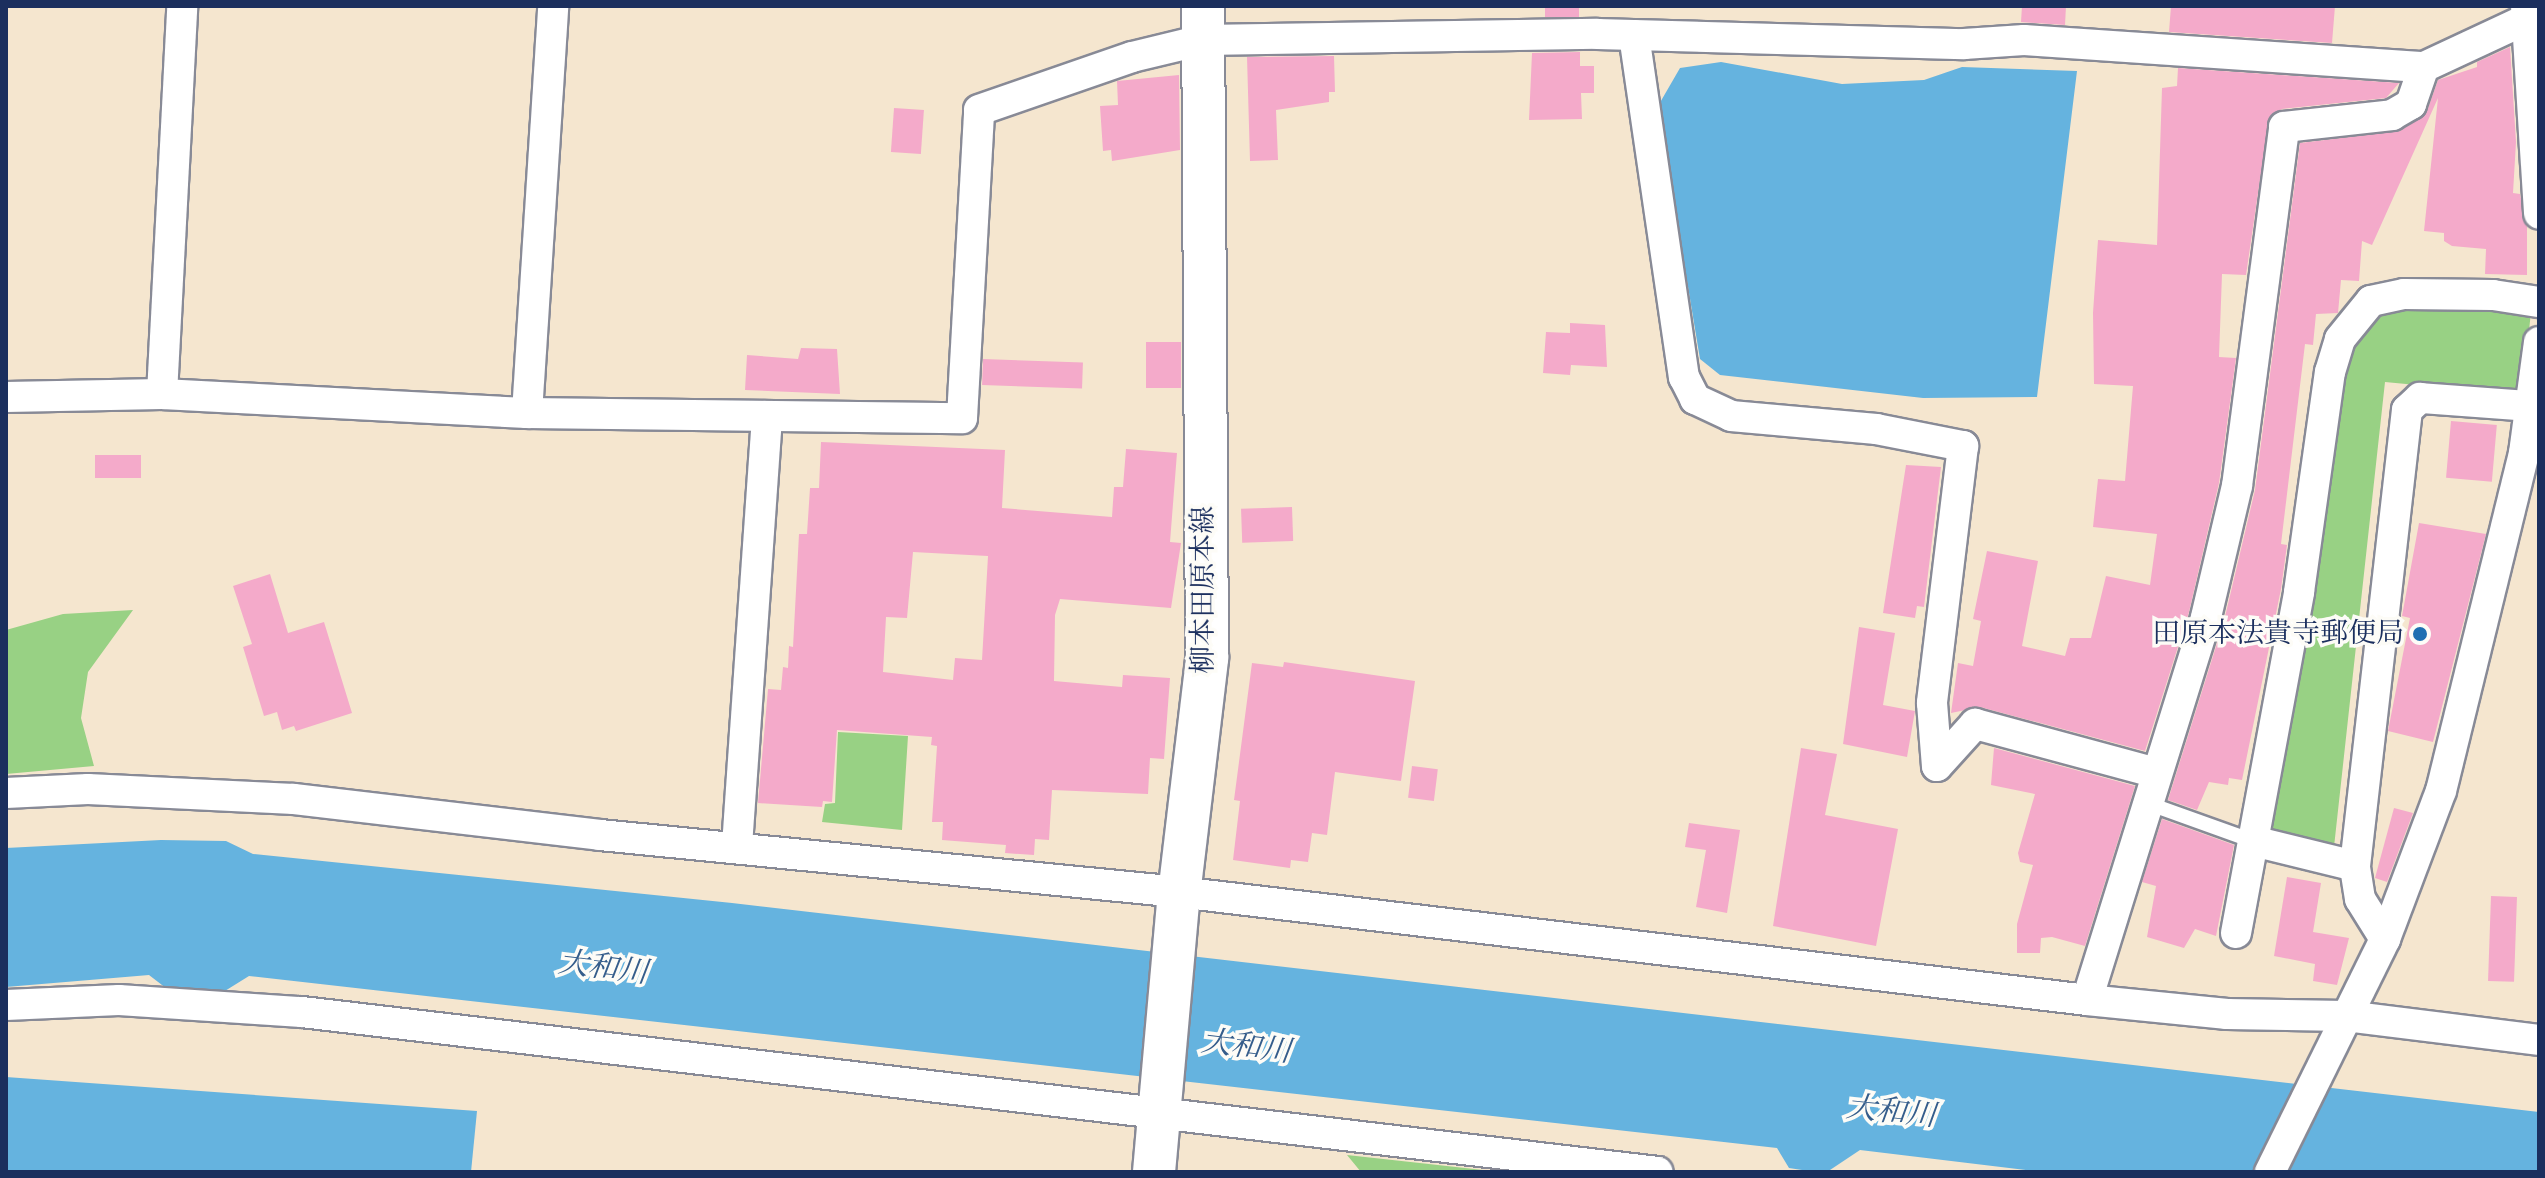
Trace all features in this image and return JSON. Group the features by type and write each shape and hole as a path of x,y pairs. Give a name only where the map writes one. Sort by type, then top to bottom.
{"main road":[{"name":"柳本田原本線","path":"1154,1172 1157,1108 1178,897 1207,658 1203,23"}],"street":[{"path":"162,394 182,6"},
{"path":"527,413 553,6"},
{"path":"6,397 162,394 527,413 962,418 979,110 1132,57 1203,23 1964,44 2024,40 2424,67 2531,15 2539,214"},
{"path":"1634,35 1684,377 1695,399 1731,416 1876,429 1963,446 1932,703 1937,766 1975,724 2156,773"},
{"path":"2087,1000 2206,617 2237,486 2284,127 2392,115 2411,104 2424,67"},
{"path":"2236,933 2299,592 2330,372 2340,339 2371,301 2404,294 2493,295 2539,302"},
{"path":"2270,1172 2385,939 2441,791 2533,413 2539,342"},
{"path":"2385,939 2360,899 2355,866 2407,410 2420,398 2533,413"},
{"path":"737,846 767,416"},
{"path":"6,793 88,789 294,799 737,846 2340,1029 2539,1040"},
{"path":"2253,841 2355,866"},
{"path":"6,1005 119,1000 302,1012 1157,1108 1619,1170 1658,1172"}],"lane":[{"path":"2147,802 2253,841"}],"green space":[{"path":"2403,299 2531,312 2522,395 2385,382 2334,847 2262,834 2336,377 2373,310"},
{"path":"133,610 88,672 81,718 94,766 6,774 6,630 63,614"},
{"path":"838,732 908,736 902,830 822,822 825,804 835,803"},
{"path":"1347,1155 1483,1170 1503,1172 1361,1172"}],"water":[{"path":"1721,62 1842,84 1924,80 1962,67 2077,71 2037,397 1923,398 1720,375 1700,359 1658,106 1680,68"},
{"name":"大和川","path":"161,840 226,841 253,854 732,903 2539,1112 2539,1172 2043,1172 1860,1150 1827,1172 1815,1172 1789,1168 1777,1148 249,976 212,999 175,995 149,975 6,987 6,848"},
{"path":"6,1077 477,1111 471,1172 6,1172"}],"building":[{"path":"1545,6 1579,6 1579,17 1545,17"},
{"path":"2022,6 2066,6 2065,25 2021,22"},
{"path":"2171,6 2335,6 2332,43 2169,32"},
{"path":"2510,47 2516,142 2513,193 2520,194 2527,227 2527,275 2485,274 2486,249 2452,246 2444,241 2444,233 2424,231 2438,98 2372,245 2362,241 2359,281 2341,280 2338,313 2316,314 2313,345 2305,344 2281,544 2287,545 2281,589 2242,780 2229,778 2228,785 2209,782 2197,810 2168,800 2224,621 2255,490 2300,143 2400,131 2427,111 2438,80 2477,67 2477,62"},
{"path":"1580,52 1580,66 1594,66 1594,93 1581,93 1582,119 1529,120 1532,53"},
{"path":"1334,56 1335,92 1329,92 1329,102 1276,110 1278,160 1250,161 1247,57"},
{"path":"2178,68 2399,83 2386,98 2282,109 2269,118 2246,275 2222,274 2219,357 2236,358 2219,483 2189,612 2145,751 1980,707 1951,713 1958,663 1973,666 1981,621 1973,619 1987,551 2038,561 2022,646 2065,656 2070,638 2091,638 2106,576 2150,585 2157,534 2093,527 2098,479 2125,481 2133,386 2094,384 2093,313 2098,240 2157,245 2162,88 2177,86"},
{"path":"1179,75 1180,150 1112,161 1111,150 1103,151 1100,106 1118,105 1117,81"},
{"path":"894,108 924,110 921,154 891,152"},
{"path":"1570,323 1605,325 1607,367 1571,365 1570,375 1543,373 1546,332 1570,333"},
{"path":"1146,342 1181,342 1181,388 1146,388"},
{"path":"801,348 837,349 840,394 745,390 747,355 798,359"},
{"path":"983,359 1083,362 1082,388 982,385"},
{"path":"2451,421 2497,425 2492,482 2446,478"},
{"path":"821,442 1005,450 1002,508 1112,517 1114,487 1123,487 1126,449 1177,453 1170,542 1181,543 1171,608 1060,599 1055,615 1054,681 1122,687 1123,675 1170,678 1164,759 1150,758 1148,794 1052,790 1049,840 1035,839 1034,855 1005,853 1006,845 942,840 943,822 932,822 937,746 931,745 932,737 837,730 832,802 823,801 822,807 758,803 768,689 781,690 783,667 788,668 789,646 793,647 799,534 807,534 810,488 819,488","holes":["913,552 988,556 982,660 955,658 953,680 883,672 886,617 907,618"]},
{"path":"95,455 141,455 141,478 95,478"},
{"path":"1906,465 1941,467 1924,607 1917,606 1915,618 1883,613"},
{"path":"1292,507 1293,541 1242,543 1241,509"},
{"path":"2419,523 2486,534 2433,742 2388,731 2410,618 2402,616"},
{"path":"270,574 288,633 324,622 352,713 296,731 294,726 282,730 277,712 264,716 243,647 252,644 233,586"},
{"path":"1859,627 1895,633 1883,705 1915,711 1907,757 1843,744"},
{"path":"1284,662 1415,681 1401,781 1335,772 1327,835 1312,833 1308,862 1291,860 1290,868 1233,860 1240,801 1234,800 1252,663 1283,667"},
{"path":"1801,748 1837,754 1825,815 1898,829 1876,946 1773,926"},
{"path":"1994,748 2135,786 2085,946 2052,937 2041,938 2040,953 2017,953 2017,924 2033,865 2020,862 2018,853 2035,794 1991,785"},
{"path":"1412,766 1438,769 1434,801 1408,798"},
{"path":"2394,808 2413,813 2387,882 2375,878"},
{"path":"2162,819 2234,845 2216,936 2195,929 2184,948 2147,937 2156,886 2142,882"},
{"path":"1689,823 1740,830 1727,913 1696,907 1706,850 1685,847"},
{"path":"2287,877 2321,883 2313,932 2349,938 2337,985 2313,981 2315,964 2274,956"},
{"path":"2491,896 2517,897 2514,982 2488,981"}],"place":[{"name":"田原本法貴寺郵便局","path":"2420,634"}]}
